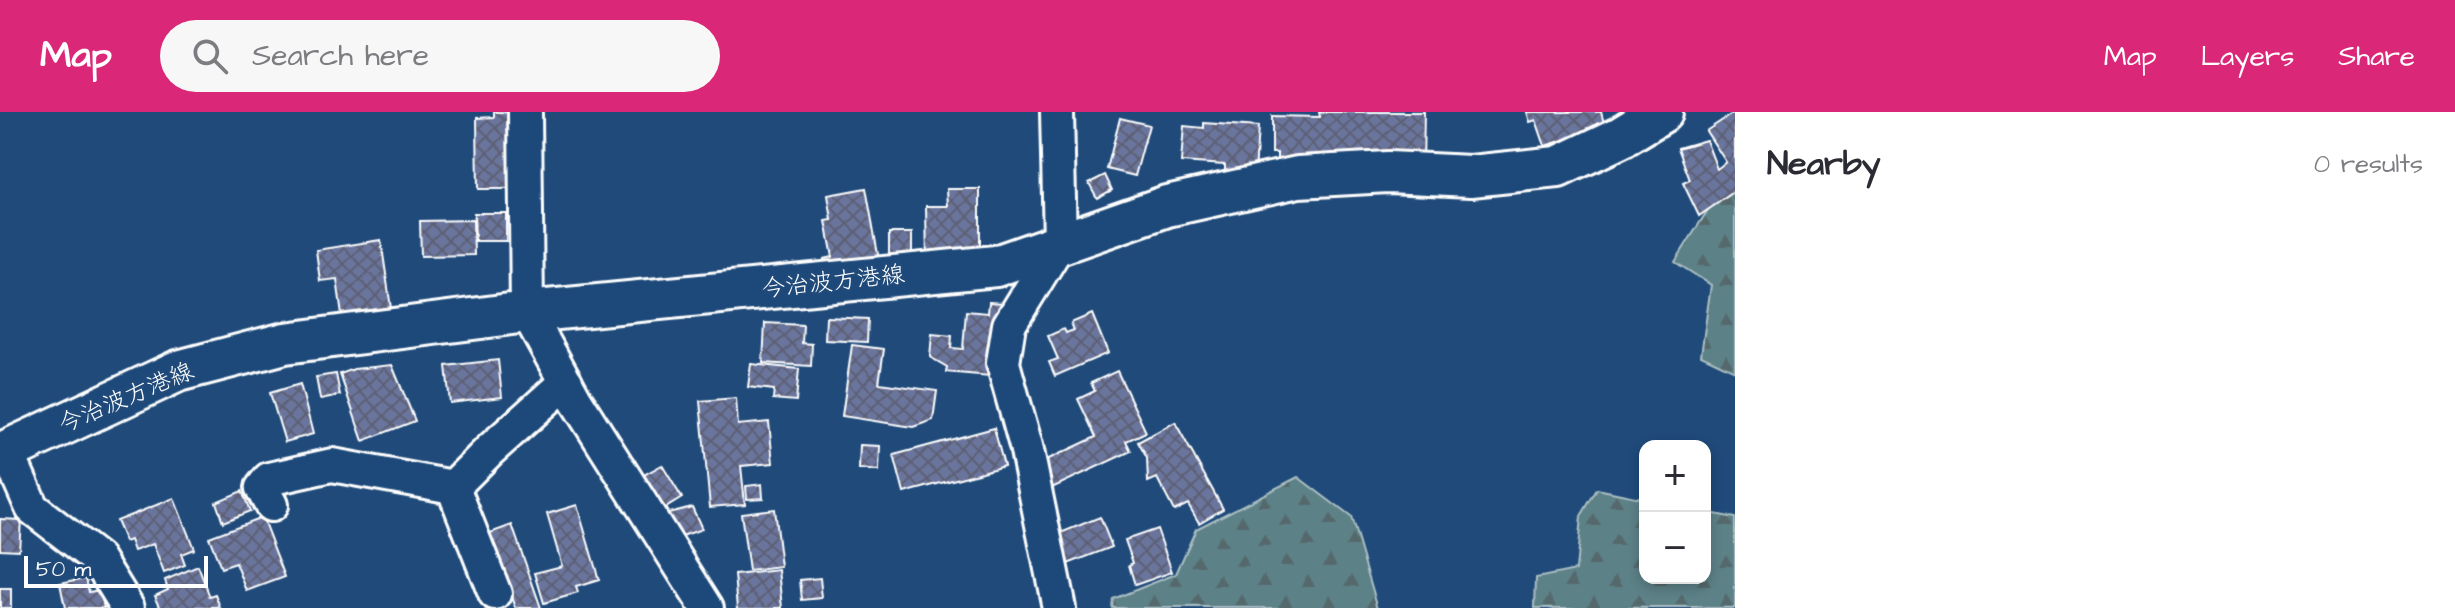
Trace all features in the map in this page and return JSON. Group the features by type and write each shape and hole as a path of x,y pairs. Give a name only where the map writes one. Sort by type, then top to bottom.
{"main road":[{"name":"今治波方港線","path":"4,453 178,371 285,343 527,312 996,266 1167,206 1298,177 1388,172 1471,176 1558,167 1621,137 1662,112"}],"street":[{"path":"525,112 527,312 566,382 707,608"},
{"path":"1057,112 1060,242 1009,325 1003,363 1026,446 1059,608"},
{"path":"453,487 566,382"},
{"path":"4,453 32,508 98,559 128,608"},
{"path":"271,505 262,488 269,479 332,465 453,487"},
{"path":"453,487 495,594"}],"green space":[{"path":"1732,172 1735,174 1735,371 1701,355 1711,285 1675,262"},
{"path":"1298,477 1351,517 1378,608 1112,608 1113,599 1176,574 1196,529"},
{"path":"1597,489 1639,498 1639,584 1711,584 1711,513 1735,518 1735,608 1535,608 1536,578 1576,570 1581,516"}],"building":[{"path":"494,112 512,112 513,189 478,189 477,118 494,117"},
{"path":"1319,112 1424,112 1423,167 1277,170 1277,153 1272,153 1272,116 1320,117"},
{"path":"1527,112 1601,112 1605,127 1572,142 1570,138 1545,146 1536,120 1530,122"},
{"path":"1735,112 1735,191 1699,216 1683,183 1690,180 1678,148 1706,140 1717,169 1726,162 1706,131"},
{"path":"1120,118 1149,125 1135,176 1107,169"},
{"path":"1204,123 1258,127 1255,174 1225,172 1225,165 1181,162 1184,126 1204,128"},
{"path":"1105,175 1112,190 1097,198 1089,183"},
{"path":"866,188 881,271 827,280 824,259 833,257 826,221 832,220 828,195"},
{"path":"947,189 980,189 980,266 927,266 926,206 948,206"},
{"path":"474,213 506,213 506,241 475,241"},
{"path":"473,220 474,255 421,256 420,221"},
{"path":"889,233 912,233 912,270 889,270"},
{"path":"381,240 393,322 344,329 337,279 320,281 316,250"},
{"path":"989,302 1004,303 990,376 946,372 947,367 930,357 932,334 952,336 951,348 963,349 966,311 988,313"},
{"path":"1092,314 1108,353 1055,376 1049,362 1058,359 1048,336 1064,329 1066,333 1074,330 1071,323"},
{"path":"826,317 868,319 867,342 825,340"},
{"path":"765,323 803,325 802,343 812,344 811,366 763,363"},
{"path":"852,345 884,349 879,383 937,391 933,420 913,427 842,416"},
{"path":"498,360 502,397 450,403 446,366"},
{"path":"751,364 799,369 796,401 773,399 774,390 748,387"},
{"path":"392,365 415,421 363,441 340,374 354,369"},
{"path":"1117,371 1146,432 1126,441 1131,451 1052,488 1040,463 1096,437 1078,399 1095,391 1091,383"},
{"path":"336,374 340,395 320,399 316,377"},
{"path":"300,384 313,434 285,442 270,393"},
{"path":"736,398 738,425 769,422 773,463 741,466 745,504 710,507 700,401"},
{"path":"1175,422 1223,509 1199,523 1188,504 1174,511 1157,478 1148,482 1147,458 1138,442"},
{"path":"994,428 1004,466 904,493 894,455"},
{"path":"860,445 880,446 879,471 859,469"},
{"path":"662,465 682,498 664,509 644,475"},
{"path":"762,484 763,498 747,499 746,486"},
{"path":"242,491 250,511 223,522 216,502"},
{"path":"174,498 194,549 181,554 185,565 164,573 153,544 134,551 130,540 125,542 116,521"},
{"path":"577,505 599,580 576,587 578,593 544,603 535,573 562,566 547,514"},
{"path":"692,507 702,529 682,536 664,514"},
{"path":"774,509 781,567 749,571 741,513"},
{"path":"262,517 285,577 247,591 236,563 221,568 209,537"},
{"path":"1100,517 1112,547 1065,565 1053,536"},
{"path":"0,519 21,520 19,550 0,549"},
{"path":"512,525 541,608 516,608 490,533"},
{"path":"1157,529 1172,572 1135,585 1129,565 1133,563 1125,540"},
{"path":"198,566 210,597 216,595 221,608 161,608 155,595 168,589 165,580"},
{"path":"779,570 783,608 738,608 735,575"},
{"path":"86,578 89,592 100,590 104,608 65,608 60,583"},
{"path":"820,578 822,598 802,600 800,580"},
{"path":"0,589 11,589 11,608 0,608"}]}
